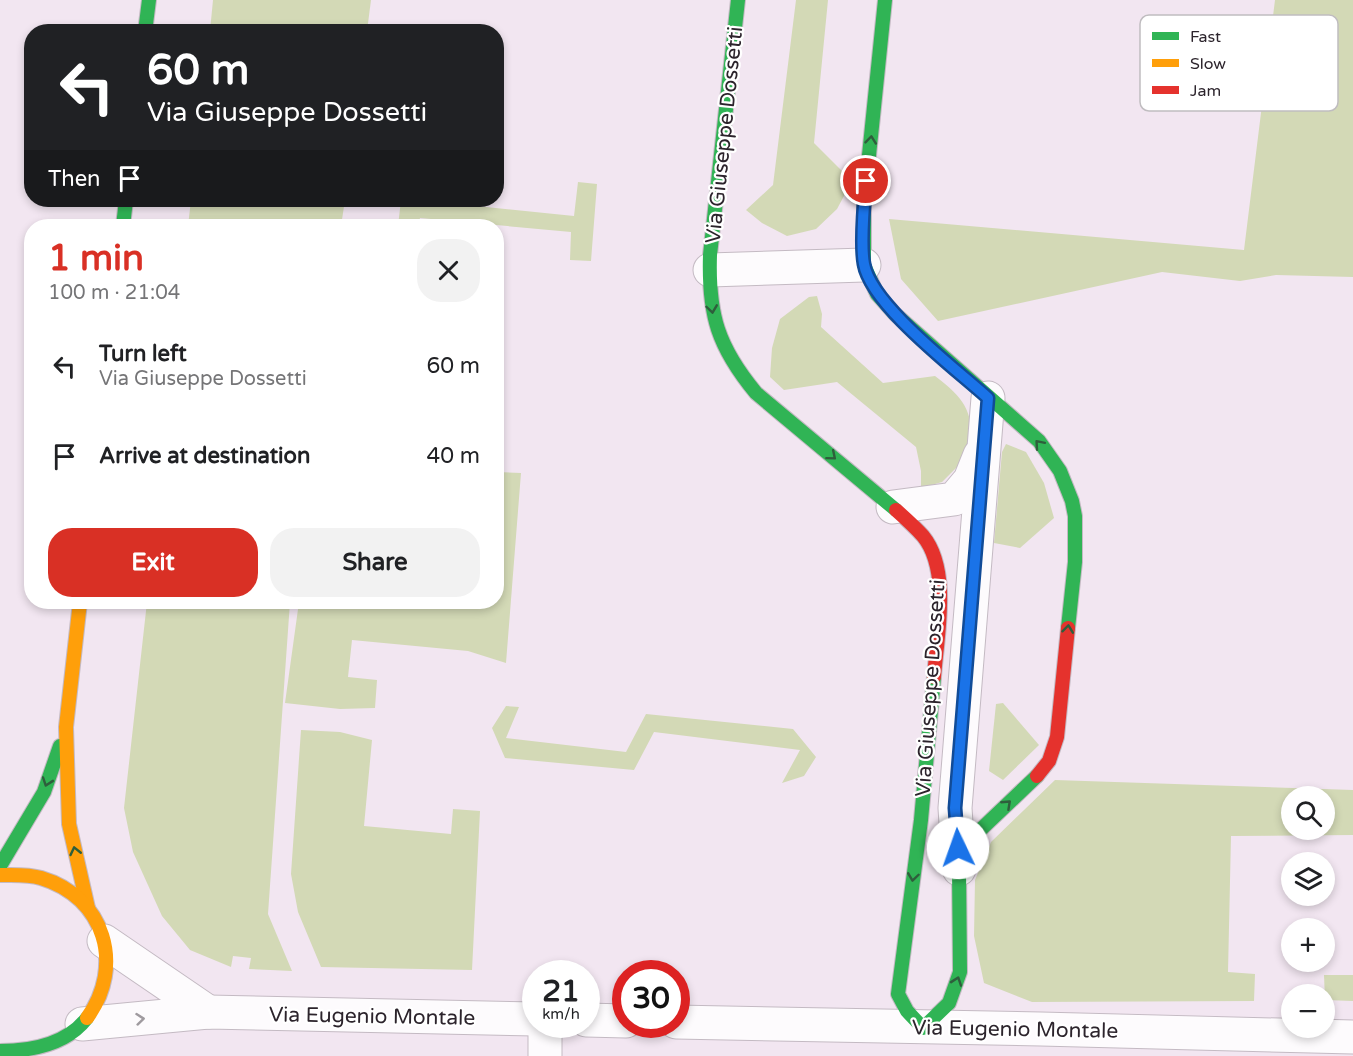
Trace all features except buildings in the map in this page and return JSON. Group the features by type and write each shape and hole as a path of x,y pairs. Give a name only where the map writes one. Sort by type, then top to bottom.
{"street":[{"path":"147,24 149,0"},
{"name":"Via Giuseppe Dossetti","path":"738,0 709,286 714,319 722,343 737,370 756,393 893,507 924,537 934,555 940,575 938,629 921,820 898,994 907,1011 923,1028 949,1003 960,972 959,869 955,808 988,398"},
{"name":"Via Giuseppe Dossetti","path":"885,0 864,204 864,265 877,294 895,314 1039,441 1060,471 1072,501 1075,516 1075,562 1058,737 1049,761 1038,775 975,835 959,869"},
{"name":"Via Giuseppe Dossetti","path":"710,270 864,265"},
{"name":"Via Giuseppe Dossetti","path":"893,507 954,499 970,480 984,446"},
{"path":"0,1051 15,1053 53,1050 82,1024 101,997 107,969 104,941 88,908 69,824 66,727 79,609"},
{"path":"0,866 44,792 66,727"},
{"path":"0,875 27,874 50,880 70,891 88,908"},
{"path":"104,941 208,1012"},
{"name":"Via Eugenio Montale","path":"82,1024 208,1012 522,1019"},
{"name":"Via Eugenio Montale","path":"690,1022 1353,1037"},
{"path":"545,1038 545,1056"}],"green space":[{"path":"213,0 371,0 368,24 211,24"},
{"path":"796,0 828,0 814,143 852,181 837,209 816,229 787,236 762,223 746,210 773,185"},
{"path":"1275,0 1353,0 1353,277 1276,275 1240,281 1162,272 938,321 901,279 889,219 1244,250 1261,111 1338,111 1338,15 1273,15"},
{"path":"578,182 597,184 591,261 570,260 571,232 504,226 504,219 399,219 400,207 487,207 574,216"},
{"path":"190,207 344,207 342,219 189,219"},
{"path":"817,296 822,314 821,327 883,383 935,376 954,392 965,406 971,422 974,446 942,482 921,488 921,471 916,447 837,382 784,390 770,377 772,348 780,319 809,297"},
{"path":"1006,444 1026,452 1044,483 1054,518 1020,548 994,543 1002,452"},
{"path":"504,472 521,473 506,663 468,651 352,640 348,677 377,680 375,708 340,709 285,703 298,609 504,609"},
{"path":"146,609 290,609 268,914 292,971 249,969 251,958 233,956 231,967 190,950 162,916 133,852 124,808"},
{"path":"1003,703 1039,745 1003,780 989,771 996,704"},
{"path":"506,706 519,707 506,738 626,752 646,714 793,729 816,757 804,776 782,783 800,750 654,732 634,770 505,758 492,728"},
{"path":"301,730 340,732 372,740 364,826 451,834 453,809 480,811 472,970 321,967 298,912 291,874"},
{"path":"1055,780 1281,788 1281,836 1231,836 1228,972 1255,974 1254,1001 1032,1002 984,983 974,936 975,880 991,842"},
{"path":"1335,789 1353,790 1353,835 1335,835"},
{"path":"1324,975 1353,975 1353,1001 1335,1000 1335,984 1324,984"}],"traffic: fast":[{"path":"146,24 149,0"},
{"path":"738,0 710,255 711,295 718,329 732,360 756,393 896,510"},
{"path":"885,0 864,204 864,265 877,294 895,314 1039,441 1060,471 1072,501 1075,516 1075,562 1068,628"},
{"path":"124,219 125,207"},
{"path":"934,677 921,820 898,994 907,1011 923,1028 949,1003 960,972 959,869 975,835 1037,776"},
{"path":"0,866 44,792 60,746"},
{"path":"0,1051 24,1050 48,1045 69,1035 87,1018"}],"traffic: slow":[{"path":"79,609 66,727 69,824 88,908"},
{"path":"0,875 36,877 63,887 81,901 94,917 102,936 106,956 105,977 99,998 87,1018"}],"traffic: jam":[{"path":"896,510 923,536 932,550 937,567 940,604 934,677"},
{"path":"1037,776 1049,761 1057,737 1068,628"}],"route":[{"path":"866,181 864,265 877,294 895,314 988,398 955,808 958,848"}]}
